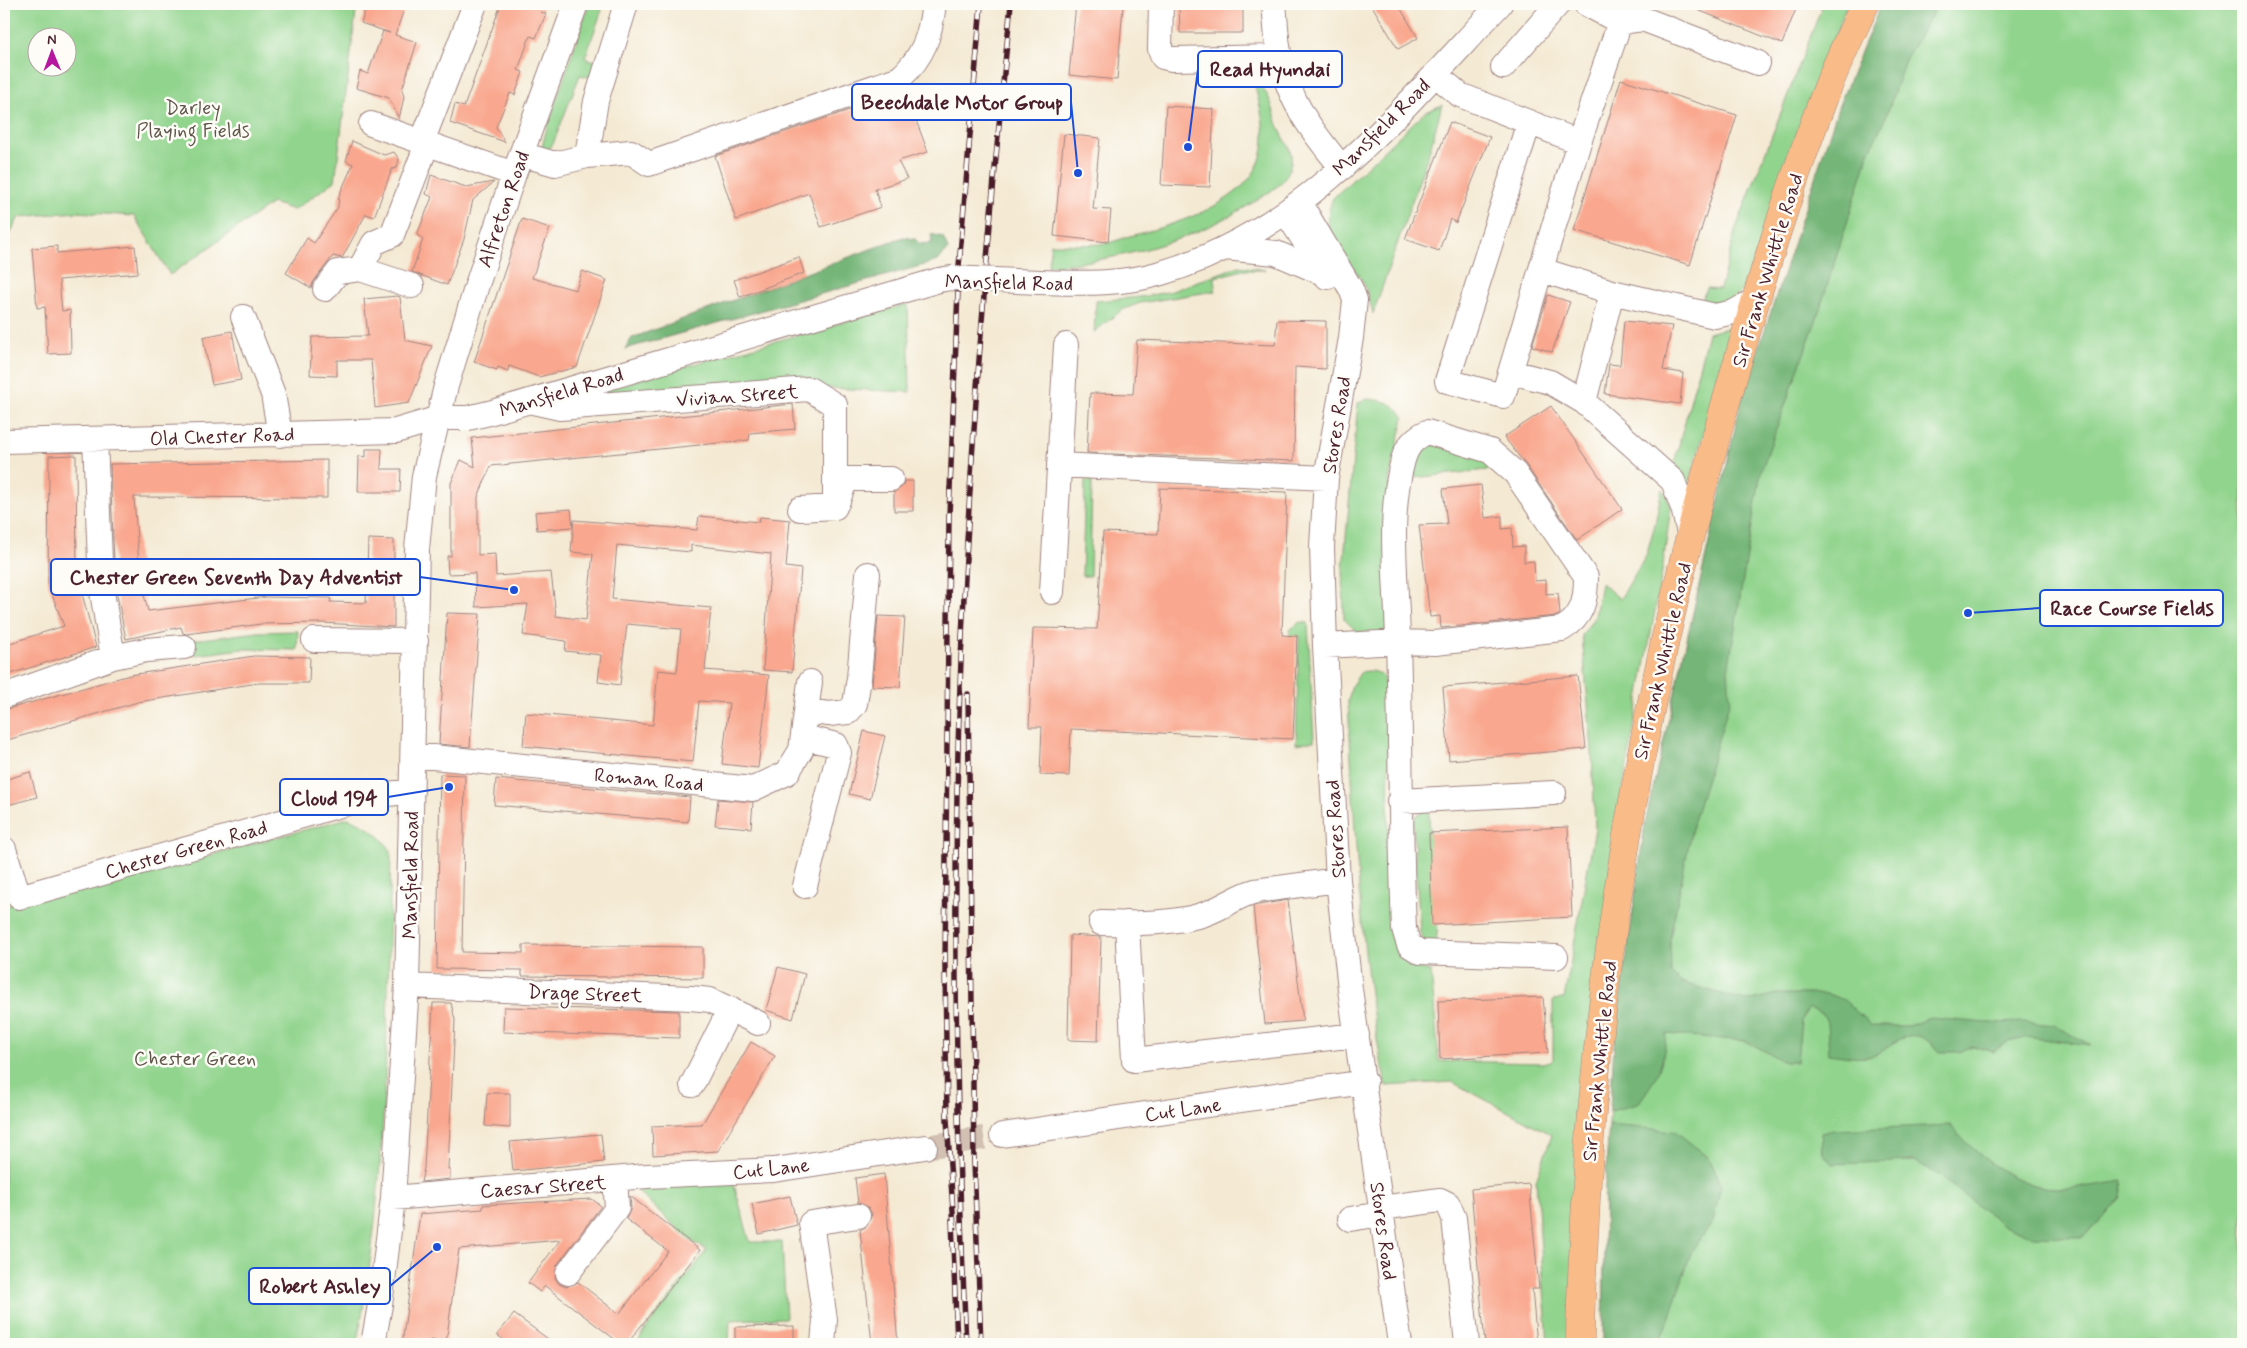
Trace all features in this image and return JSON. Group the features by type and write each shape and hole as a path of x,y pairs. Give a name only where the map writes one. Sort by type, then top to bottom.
{"highway":[{"name":"Sir Frank Whittle Road","path":"1580,1344 1592,1100 1607,965 1625,836 1646,720 1690,536 1755,300 1826,90 1865,4"}],"street":[{"path":"360,269 374,243 392,234 475,4"},
{"name":"Alfreton Road","path":"439,418 477,285 518,164 576,4"},
{"path":"587,156 596,101 626,4"},
{"path":"370,124 425,143 518,164 555,164 587,156 631,152 649,164 900,78 915,65 923,52 934,4"},
{"path":"1161,4 1160,49 1163,57 1172,59 1279,57"},
{"path":"1274,4 1279,57 1293,99 1308,126 1342,168"},
{"name":"Mansfield Road","path":"373,1344 380,1305 393,1198 407,986 419,522 424,476 439,418 468,418 939,280 951,278 1098,283 1160,274 1225,248 1293,207 1342,168 1435,74 1500,4"},
{"path":"1503,67 1558,4"},
{"path":"1586,4 1620,22 1643,19 1758,63"},
{"path":"1528,122 1447,381 1503,396 1579,142 1620,22"},
{"path":"1435,74 1460,95 1579,142"},
{"path":"1293,207 1325,274 1354,313"},
{"name":"Stores Road","path":"1293,207 1351,289 1355,300 1326,478 1322,547 1325,646 1338,880 1357,1035 1400,1344"},
{"path":"1225,248 1276,254 1325,274"},
{"path":"325,289 338,272 360,269 412,286"},
{"path":"1541,270 1612,292 1715,316 1734,312 1755,300"},
{"path":"1584,402 1612,292"},
{"path":"243,317 273,394 278,413 280,434"},
{"path":"1052,592 1066,344"},
{"path":"1511,372 1550,382 1584,402 1673,481 1683,508 1690,536"},
{"name":"Vivian Street","path":"529,401 560,408 809,389 835,404 835,507"},
{"name":"Old Chester Road","path":"4,441 396,432 439,418"},
{"path":"1325,646 1398,642 1435,644 1562,629 1574,622 1581,612 1586,596 1586,577 1515,473 1490,451 1426,432 1414,438 1404,458 1396,501 1398,642 1399,800 1404,929 1409,945 1420,952 1556,956"},
{"path":"95,439 101,586 114,657"},
{"path":"1060,465 1326,478"},
{"path":"800,508 835,507 846,479 891,479"},
{"path":"806,711 829,714 848,712 855,704 868,574"},
{"path":"314,640 416,641"},
{"path":"4,696 114,657 146,650 184,647"},
{"name":"Roman Road","path":"413,756 433,756 753,789 787,773 801,750 810,682"},
{"path":"803,737 836,744 839,753 805,886"},
{"name":"Chester Green Road","path":"4,849 19,897 372,796 412,791"},
{"path":"1399,800 1554,793"},
{"path":"1101,923 1127,923 1197,917 1249,893 1338,880"},
{"path":"1127,923 1134,1060 1357,1035"},
{"name":"Drage Street","path":"407,986 710,1000 758,1024"},
{"path":"692,1086 730,1009"},
{"name":"Cut Lane","path":"1002,1135 1364,1082"},
{"name":"Cut Lane","path":"615,1179 774,1170 925,1146"},
{"name":"Caesar Street","path":"393,1198 615,1179 617,1208 568,1273"},
{"path":"1350,1219 1440,1200 1448,1204 1454,1218 1467,1344"},
{"path":"823,1344 825,1320 811,1223 858,1216"}],"green space":[{"name":"Darley Playing Fields","path":"4,4 357,4 335,181 294,210 272,203 170,275 134,216 76,212 19,217 4,245"},
{"path":"589,4 604,4 585,58 598,62 593,78 580,75 553,144 547,151 542,147 546,131"},
{"path":"1823,4 1847,4 1744,288 1730,302 1725,304 1700,304 1706,288 1720,289 1736,228"},
{"path":"1881,4 1938,4 1905,60 1887,114 1869,153 1817,318 1761,471 1728,670 1730,700 1692,828 1670,938 1671,973 1680,982 1746,1001 1777,994 1828,994 1844,1000 1872,1026 1908,1026 1931,1018 1987,1023 2026,1022 2054,1025 2091,1045 2025,1037 2008,1041 1993,1052 1972,1046 1960,1052 1940,1052 1924,1038 1912,1036 1900,1039 1876,1055 1847,1057 1829,1054 1827,1022 1823,1014 1809,1008 1801,1021 1797,1062 1785,1062 1746,1041 1666,1034 1661,1064 1638,1104 1610,1111 1614,1046 1645,824 1741,402 1839,105"},
{"path":"1888,4 2243,4 2243,1344 1603,1344 1605,1186 1614,1046 1645,824 1741,402"},
{"path":"1254,82 1265,91 1291,153 1289,169 1283,181 1268,193 1233,214 1183,237 1157,246 1103,259 1048,266 1051,244 1112,242 1162,227 1202,212 1238,190 1251,176 1263,150 1263,121"},
{"path":"1442,105 1430,149 1373,314 1368,295 1360,277 1334,241 1328,221 1329,210 1333,198 1425,112"},
{"path":"931,234 943,237 948,249 938,261 625,349 632,338 903,237 915,239 920,244 932,243"},
{"path":"1239,266 1265,270 1243,270 1215,277 1215,291 1140,303 1122,310 1094,332 1096,301 1141,297 1172,291"},
{"path":"908,304 910,392 824,388 584,395"},
{"path":"1734,326 1687,492 1675,460 1708,333"},
{"path":"1365,399 1388,403 1397,408 1404,418 1389,480 1388,613 1386,633 1357,632 1344,619 1343,570 1358,403"},
{"path":"1430,444 1480,454 1497,469 1413,478 1414,467 1419,454"},
{"path":"1085,480 1092,481 1090,576 1082,576"},
{"path":"1662,488 1671,506 1662,572 1612,849 1570,1344 1548,1344 1536,1180 1552,1135 1452,1082 1386,1086 1377,1039 1364,943 1356,846 1348,701 1352,685 1361,672 1371,671 1378,673 1390,686 1388,819 1398,950 1414,967 1431,971 1439,1061 1544,1063 1553,1060 1553,1000 1564,999 1595,829 1592,751 1582,635 1595,616 1601,583 1620,599 1646,556"},
{"path":"1300,622 1308,623 1314,741 1296,744 1299,636 1290,636 1290,630"},
{"path":"298,631 297,650 243,649 195,655 193,640 258,632"},
{"path":"1429,808 1437,910 1436,944 1424,941 1420,932 1413,824 1417,815"},
{"name":"Chester Green","path":"348,818 361,823 373,831 391,851 387,1037 380,1160 375,1221 357,1344 4,1344 4,907 19,901 115,881"},
{"path":"1609,1125 1675,1131 1707,1156 1721,1186 1713,1222 1692,1250 1666,1328 1657,1344 1603,1344 1605,1186"},
{"path":"1950,1125 1983,1157 1996,1167 2024,1182 2054,1188 2089,1186 2123,1181 2121,1197 2100,1222 2081,1237 2030,1236 2003,1225 1937,1174 1915,1161 1832,1164 1823,1153 1821,1133 1833,1130"},
{"path":"733,1181 750,1242 782,1242 786,1318 730,1320 729,1344 637,1344 645,1330 707,1250 691,1241 634,1188"}],"building":[{"path":"367,4 406,4 395,35 417,42 402,90 404,97 399,119 389,98 356,88 360,71 368,74 383,31 390,33 361,23"},
{"path":"501,4 544,4 541,12 546,14 536,38 530,36 518,70 523,72 515,95 510,93 496,127 505,142 450,123 455,104 464,107"},
{"path":"1076,4 1123,6 1117,80 1069,75"},
{"path":"1179,4 1243,4 1243,33 1180,33"},
{"path":"1371,4 1398,4 1418,38 1398,49"},
{"path":"1683,4 1798,4 1782,44"},
{"path":"1621,79 1737,115 1690,265 1574,230"},
{"path":"905,91 928,152 898,161 907,179 875,189 881,207 821,227 809,193 736,220 715,156"},
{"path":"1166,106 1214,109 1210,187 1161,185"},
{"path":"1450,122 1490,137 1456,223 1450,219 1439,251 1405,239"},
{"path":"1064,134 1100,138 1093,209 1111,210 1108,242 1054,236"},
{"path":"352,141 384,155 394,152 399,159 397,168 392,169 374,217 366,214 342,258 333,256 311,288 286,273 307,238 314,243 338,207 339,196 353,164 346,161"},
{"path":"431,175 466,187 494,182 473,200 464,239 447,285 412,272 423,239 417,235 432,197 426,194"},
{"path":"522,219 550,228 532,278 576,290 582,271 607,280 577,367 539,377 509,366 508,371 498,367 497,370 474,362"},
{"path":"57,246 57,253 135,246 138,273 59,280 62,311 70,310 71,353 48,354 45,307 37,308 32,248"},
{"path":"799,257 804,273 740,297 734,280"},
{"path":"1548,295 1570,302 1552,352 1532,346"},
{"path":"400,297 405,340 432,346 409,403 375,408 371,360 337,360 337,376 310,375 312,337 368,336 364,299"},
{"path":"1277,320 1326,321 1326,369 1295,367 1294,461 1087,453 1090,393 1133,394 1137,340 1275,345"},
{"path":"1624,321 1672,326 1663,370 1683,373 1680,404 1605,394 1609,364 1620,365"},
{"path":"232,331 241,380 212,385 203,337"},
{"path":"793,404 795,429 750,433 749,440 491,466 478,497 478,555 495,554 496,576 551,572 556,616 586,620 593,554 571,552 574,520 697,530 699,516 759,522 760,517 790,520 786,567 801,569 792,672 763,670 771,554 691,545 691,552 617,545 612,599 711,608 705,670 769,675 758,768 722,764 729,703 699,701 693,762 523,746 526,713 653,725 658,670 677,672 681,629 627,624 620,685 598,682 601,655 565,651 566,641 523,635 528,604 476,607 475,573 448,574 447,556 451,556 451,483 461,460 475,467 472,438"},
{"path":"1551,406 1622,509 1577,540 1526,465 1504,437"},
{"path":"366,449 382,449 381,469 401,469 400,492 358,492 359,456 366,457"},
{"path":"76,455 77,574 96,647 4,676 4,645 64,626 48,584 49,456"},
{"path":"327,460 327,498 134,497 140,579 148,611 266,597 331,598 330,602 366,603 368,539 394,540 394,627 322,623 261,624 186,634 183,633 181,627 126,639 115,585 110,464"},
{"path":"904,481 913,481 913,511 894,511 894,492 903,486"},
{"path":"1481,485 1485,518 1502,516 1502,529 1512,528 1513,547 1524,546 1524,562 1534,561 1535,581 1546,580 1546,594 1558,593 1560,614 1557,616 1441,628 1440,616 1430,617 1419,525 1447,524 1443,489"},
{"path":"1160,488 1287,492 1282,635 1297,636 1293,739 1071,729 1069,776 1040,775 1042,727 1029,727 1033,628 1097,629 1103,532 1158,534"},
{"path":"571,509 573,527 537,530 535,512"},
{"path":"447,613 480,614 470,747 439,744"},
{"path":"878,616 905,617 900,687 872,686"},
{"path":"254,656 310,657 309,683 258,683 138,702 4,741 4,710 130,675"},
{"path":"1578,676 1586,749 1449,760 1443,687"},
{"path":"864,731 885,736 870,799 849,794"},
{"path":"30,772 37,797 8,805 4,780"},
{"path":"440,774 465,775 462,952 523,953 523,945 703,947 703,978 522,976 522,970 437,969"},
{"path":"496,779 690,797 688,822 494,805"},
{"path":"718,799 753,802 751,828 715,825"},
{"path":"1568,827 1572,917 1432,925 1429,833"},
{"path":"1288,900 1303,1021 1265,1024 1253,906"},
{"path":"1070,935 1101,937 1098,1041 1068,1040"},
{"path":"778,967 805,974 793,1019 766,1010"},
{"path":"1543,997 1548,1053 1440,1059 1438,1001"},
{"path":"433,1003 451,1003 455,1020 448,1169 450,1169 450,1179 421,1182 424,1168"},
{"path":"504,1007 679,1011 679,1038 503,1032"},
{"path":"751,1042 775,1056 718,1151 653,1155 652,1126 702,1124"},
{"path":"487,1093 510,1093 510,1128 485,1126"},
{"path":"601,1134 604,1162 513,1171 510,1142"},
{"path":"884,1174 898,1344 872,1344 860,1230 867,1226 872,1214 868,1207 858,1203 855,1178"},
{"path":"1529,1184 1539,1289 1532,1289 1537,1344 1485,1344 1471,1189"},
{"path":"630,1196 700,1250 627,1344 621,1344 545,1286 540,1292 528,1283 560,1240 459,1249 446,1343 430,1340 430,1344 402,1344 420,1214 483,1209 483,1205 592,1199 601,1206 557,1265 555,1278 559,1284 566,1287 578,1282 619,1314 668,1251 626,1219 631,1208"},
{"path":"790,1196 797,1225 759,1234 752,1204"},
{"path":"514,1314 555,1344 510,1344 497,1335"},
{"path":"794,1326 794,1344 735,1344 735,1327"}],"tunnel":[{"path":"925,1147 1002,1135"}],"railway":[{"path":"954,1227 947,1119 945,966 949,515 959,266 981,4"},
{"path":"966,1344 957,1071 956,889 959,707 977,386 989,233 1011,4"},
{"path":"968,694 974,1162 981,1344"},
{"path":"952,1220 957,1344"}],"place":[{"name":"Read Hyundai","path":"1188,147"},
{"name":"Beechdale Motor Group","path":"1078,173"},
{"name":"Chester Green Seventh Day Adventist","path":"514,590"},
{"name":"Race Course Fields","path":"1968,613"},
{"name":"Cloud 194","path":"449,787"},
{"name":"Robert Ashley","path":"437,1247"}]}
